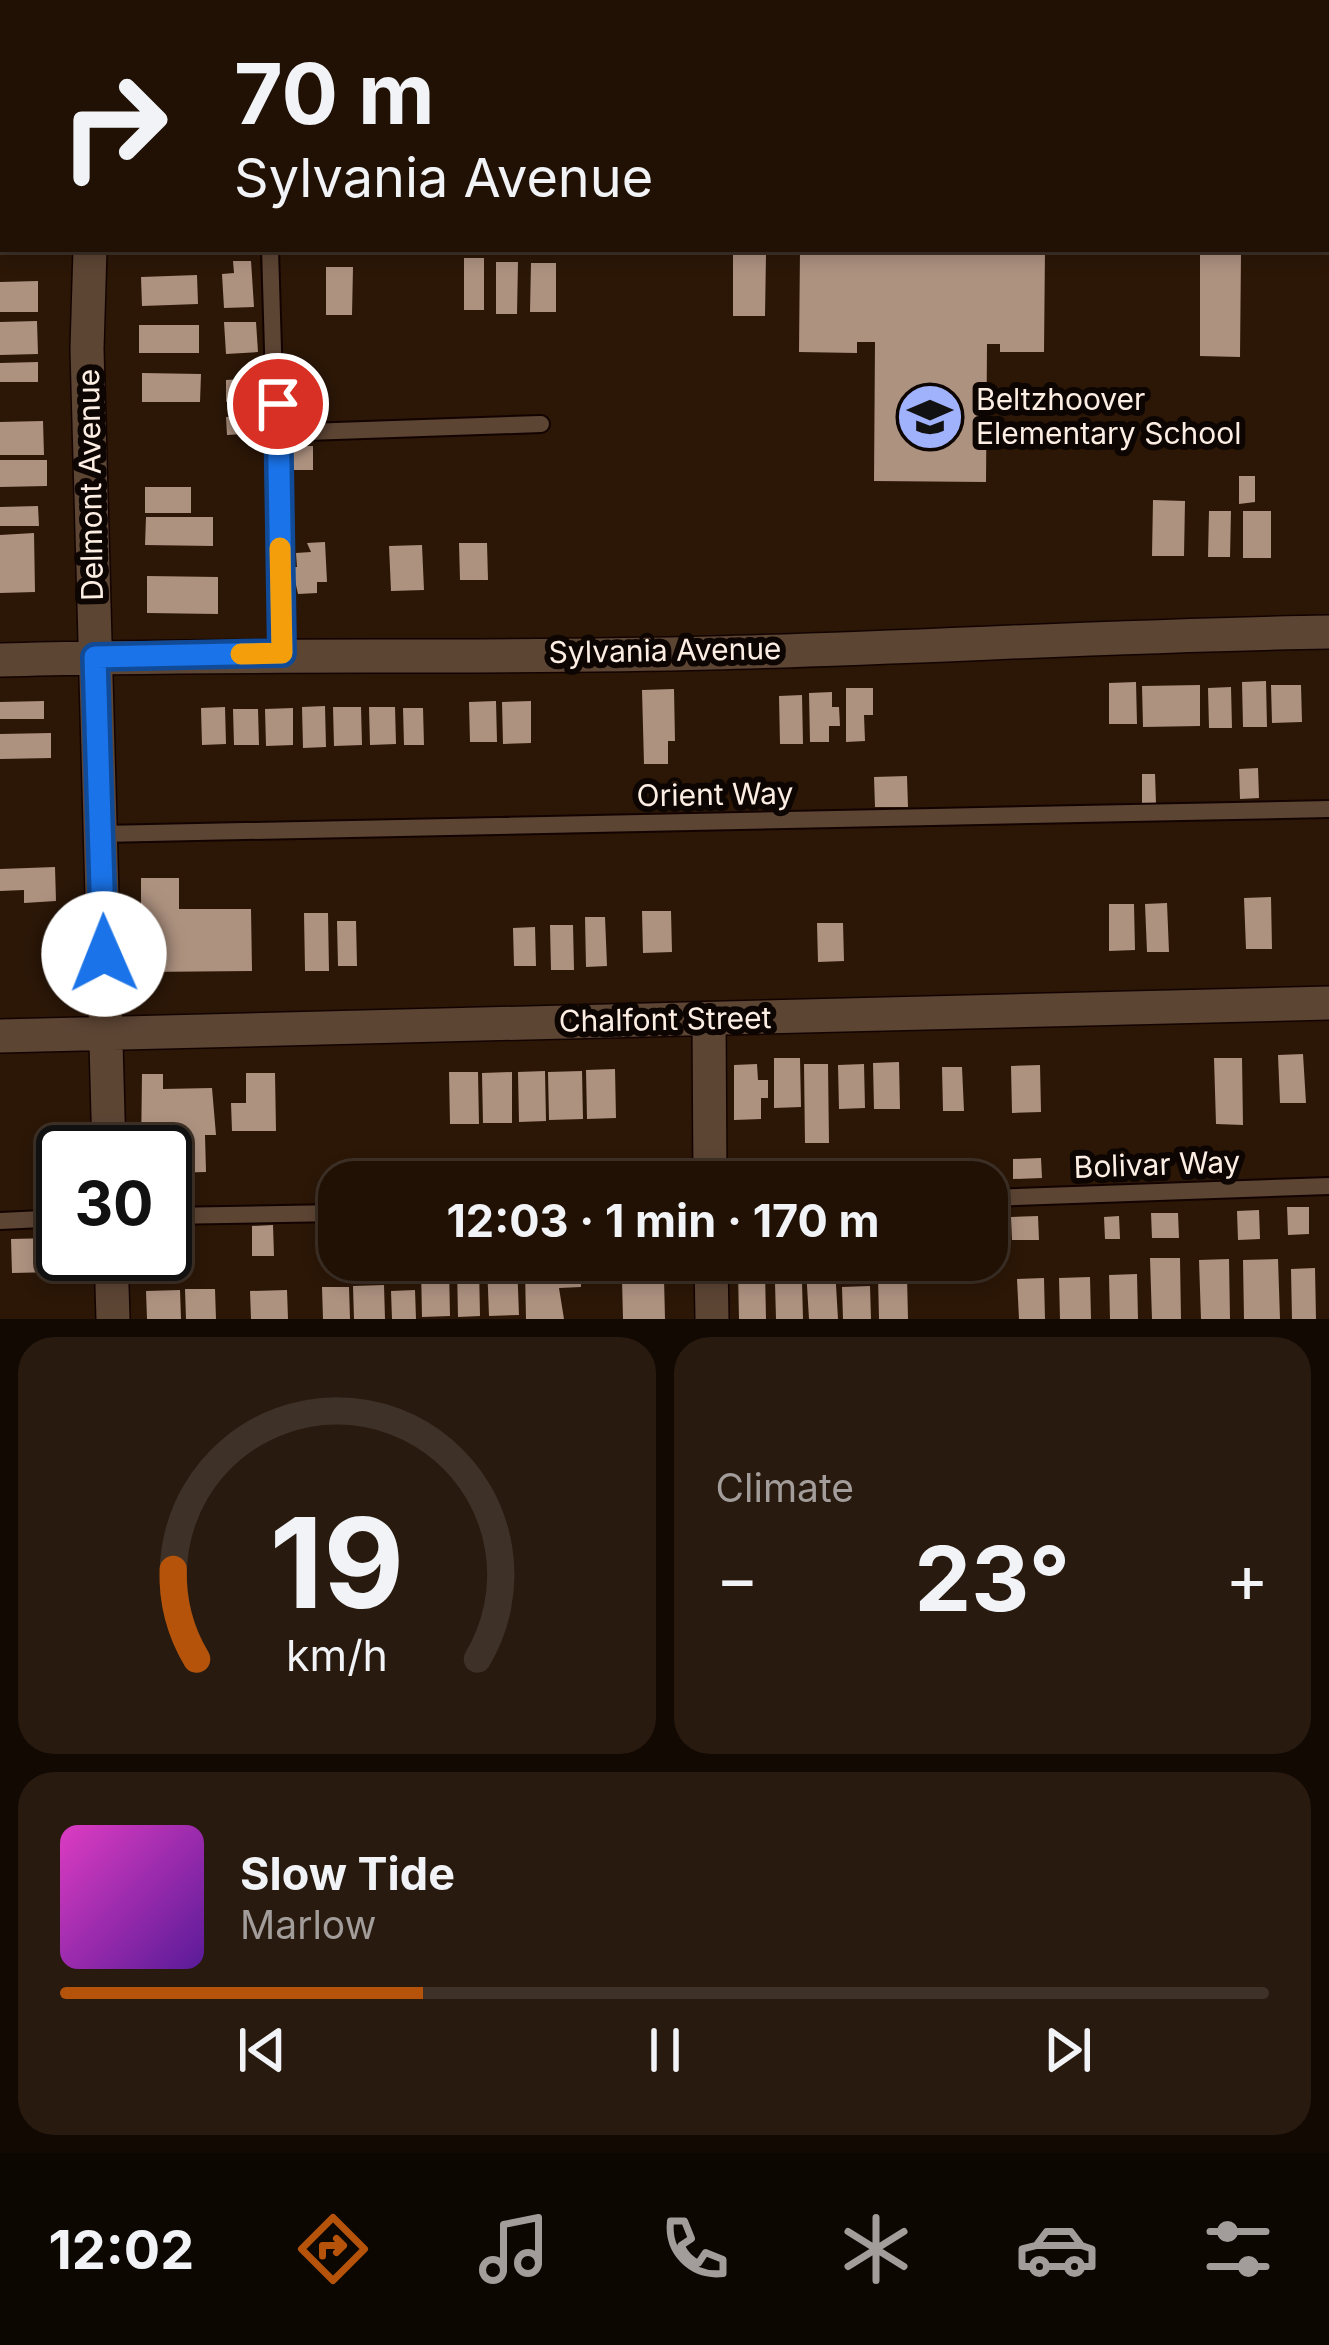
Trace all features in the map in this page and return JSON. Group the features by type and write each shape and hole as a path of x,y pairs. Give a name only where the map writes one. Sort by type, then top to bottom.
{"street":[{"name":"Delmont Avenue","path":"90,252 87,349 108,1125"},
{"name":"Sylvania Avenue","path":"0,660 282,653 709,653 1111,635 1329,632"},
{"name":"Chalfont Street","path":"0,1036 1329,1003"},
{"path":"709,1019 710,1161"},
{"path":"111,1281 112,1319"},
{"path":"711,1281 712,1319"}],"lane":[{"path":"270,252 282,653"},
{"path":"278,433 541,424"},
{"name":"Orient Way","path":"101,834 1329,809"},
{"name":"Bolivar Way","path":"1008,1197 1329,1186"},
{"path":"192,1216 318,1214"},
{"path":"0,1220 36,1219"}],"building":[{"name":"Beltzhoover Elementary School","path":"800,252 1045,252 1044,352 1000,352 1000,344 987,344 986,482 874,481 875,342 857,342 857,353 799,352"},
{"path":"1200,252 1241,252 1240,357 1200,356"},
{"path":"733,254 766,254 765,316 733,316"},
{"path":"464,258 484,258 484,310 464,310"},
{"path":"233,261 251,261 254,307 224,308 222,274 234,273"},
{"path":"496,262 518,262 517,314 496,314"},
{"path":"531,263 556,263 556,312 530,312"},
{"path":"326,267 353,267 352,315 326,315"},
{"path":"197,275 198,304 142,306 141,277"},
{"path":"38,281 38,312 0,312 0,282"},
{"path":"37,321 38,354 0,355 0,322"},
{"path":"224,322 256,322 258,352 226,354"},
{"path":"139,325 199,325 199,353 139,353"},
{"path":"38,362 38,382 0,382 0,363"},
{"path":"142,373 201,374 200,402 142,402"},
{"path":"259,378 261,400 226,402 226,380"},
{"path":"256,415 258,433 227,435 226,417"},
{"path":"43,421 44,455 0,455 0,422"},
{"path":"289,446 313,446 313,470 289,470"},
{"path":"0,460 47,460 47,486 0,487"},
{"path":"1239,476 1255,476 1255,502 1239,504"},
{"path":"145,487 191,487 191,513 145,513"},
{"path":"1153,500 1185,501 1184,556 1152,556"},
{"path":"38,506 39,526 0,526 0,507"},
{"path":"1209,511 1231,511 1230,557 1208,557"},
{"path":"1243,511 1271,511 1271,558 1243,558"},
{"path":"146,517 213,517 213,546 145,545"},
{"path":"34,533 35,592 0,593 0,535"},
{"path":"325,542 327,582 317,582 317,593 298,594 292,567 297,567 296,553 311,552 307,543"},
{"path":"459,543 487,543 488,580 460,580"},
{"path":"422,545 424,590 391,591 389,546"},
{"path":"147,576 218,577 218,614 147,613"},
{"path":"1266,681 1267,727 1243,727 1242,682"},
{"path":"1136,682 1137,724 1109,724 1109,683"},
{"path":"1200,685 1200,726 1143,727 1142,686"},
{"path":"1271,685 1301,685 1302,722 1272,723"},
{"path":"1231,687 1232,728 1209,728 1208,688"},
{"path":"846,688 873,688 873,715 864,715 865,741 846,742"},
{"path":"674,689 675,741 668,741 668,764 644,764 642,690"},
{"path":"832,692 840,726 829,726 829,742 810,742 809,693"},
{"path":"802,695 803,744 780,744 779,696"},
{"path":"44,701 44,719 0,719 0,702"},
{"path":"496,701 497,742 470,742 469,702"},
{"path":"531,701 531,743 503,744 502,702"},
{"path":"325,706 326,747 303,748 302,707"},
{"path":"225,707 226,744 202,745 201,708"},
{"path":"333,707 361,707 362,745 334,746"},
{"path":"369,707 395,707 396,744 370,745"},
{"path":"293,708 293,745 266,746 265,709"},
{"path":"403,708 423,708 424,745 404,745"},
{"path":"233,709 258,709 259,745 234,745"},
{"path":"51,733 51,758 0,759 0,734"},
{"path":"1258,768 1259,798 1240,799 1239,769"},
{"path":"1142,774 1155,774 1156,804 1142,805"},
{"path":"907,776 908,807 875,807 874,777"},
{"path":"55,867 56,901 24,903 24,890 0,891 0,869"},
{"path":"141,878 179,878 179,909 251,909 252,971 141,972"},
{"path":"1271,897 1272,949 1246,949 1244,898"},
{"path":"1167,903 1169,952 1147,952 1145,904"},
{"path":"1109,904 1134,904 1135,950 1109,951"},
{"path":"642,911 671,911 672,952 643,953"},
{"path":"304,913 328,913 329,971 305,971"},
{"path":"585,917 605,917 607,966 586,967"},
{"path":"337,921 356,921 357,966 338,966"},
{"path":"817,923 843,923 844,961 818,962"},
{"path":"550,925 573,925 574,970 551,970"},
{"path":"535,927 536,966 514,966 513,928"},
{"path":"1303,1054 1306,1103 1280,1103 1278,1055"},
{"path":"774,1058 800,1058 801,1107 774,1108"},
{"path":"1214,1058 1242,1058 1243,1125 1216,1124"},
{"path":"899,1062 900,1109 874,1109 873,1063"},
{"path":"757,1064 758,1080 768,1080 768,1098 761,1098 761,1119 734,1120 734,1065"},
{"path":"804,1064 828,1064 829,1143 805,1143"},
{"path":"864,1064 865,1108 839,1109 838,1065"},
{"path":"1040,1065 1041,1112 1012,1113 1011,1066"},
{"path":"942,1067 962,1067 964,1111 943,1111"},
{"path":"615,1069 616,1118 587,1119 586,1070"},
{"path":"545,1071 546,1121 519,1122 518,1072"},
{"path":"582,1071 583,1119 549,1120 548,1072"},
{"path":"449,1072 478,1072 479,1124 450,1124"},
{"path":"512,1072 512,1123 483,1123 482,1073"},
{"path":"246,1073 275,1073 276,1131 232,1131 231,1103 246,1103"},
{"path":"142,1074 163,1074 163,1089 212,1088 216,1135 205,1135 206,1172 192,1172 192,1125 141,1125"},
{"path":"1041,1158 1042,1178 1013,1179 1013,1159"},
{"path":"1287,1207 1309,1207 1309,1234 1288,1235"},
{"path":"1259,1210 1260,1239 1238,1240 1237,1211"},
{"path":"1151,1213 1178,1213 1179,1238 1152,1238"},
{"path":"1038,1216 1039,1240 1012,1240 1011,1217"},
{"path":"1119,1216 1120,1239 1105,1239 1104,1217"},
{"path":"273,1225 274,1256 252,1256 252,1226"},
{"path":"36,1238 36,1272 12,1273 11,1239"},
{"path":"1150,1258 1180,1258 1181,1319 1152,1319"},
{"path":"1229,1259 1230,1319 1201,1319 1199,1260"},
{"path":"1278,1259 1280,1319 1244,1319 1243,1260"},
{"path":"1315,1268 1316,1319 1292,1319 1291,1269"},
{"path":"1137,1274 1138,1319 1110,1319 1109,1275"},
{"path":"1090,1277 1091,1319 1060,1319 1059,1278"},
{"path":"1044,1278 1045,1319 1019,1319 1017,1279"},
{"path":"421,1281 449,1281 450,1316 422,1317"},
{"path":"457,1281 479,1281 480,1316 458,1317"},
{"path":"488,1281 518,1281 519,1315 489,1316"},
{"path":"525,1281 581,1281 581,1287 559,1288 564,1319 526,1319"},
{"path":"622,1281 664,1281 665,1319 623,1319"},
{"path":"738,1281 765,1281 766,1319 739,1319"},
{"path":"807,1281 836,1281 838,1319 809,1319"},
{"path":"878,1281 907,1281 908,1319 879,1319"},
{"path":"802,1282 803,1319 776,1319 775,1283"},
{"path":"384,1285 385,1319 354,1319 353,1286"},
{"path":"870,1286 871,1319 843,1319 842,1287"},
{"path":"322,1287 349,1287 350,1319 323,1319"},
{"path":"185,1289 215,1289 216,1319 186,1319"},
{"path":"180,1290 181,1319 147,1319 146,1291"},
{"path":"287,1290 288,1319 251,1319 250,1291"},
{"path":"415,1290 416,1319 392,1319 391,1291"}],"slow traffic":[{"path":"241,654 282,653 280,548"}],"place":[{"name":"Beltzhoover Elementary School","path":"930,417"}],"route":[{"path":"104,954 95,657 282,653 278,404"}]}
